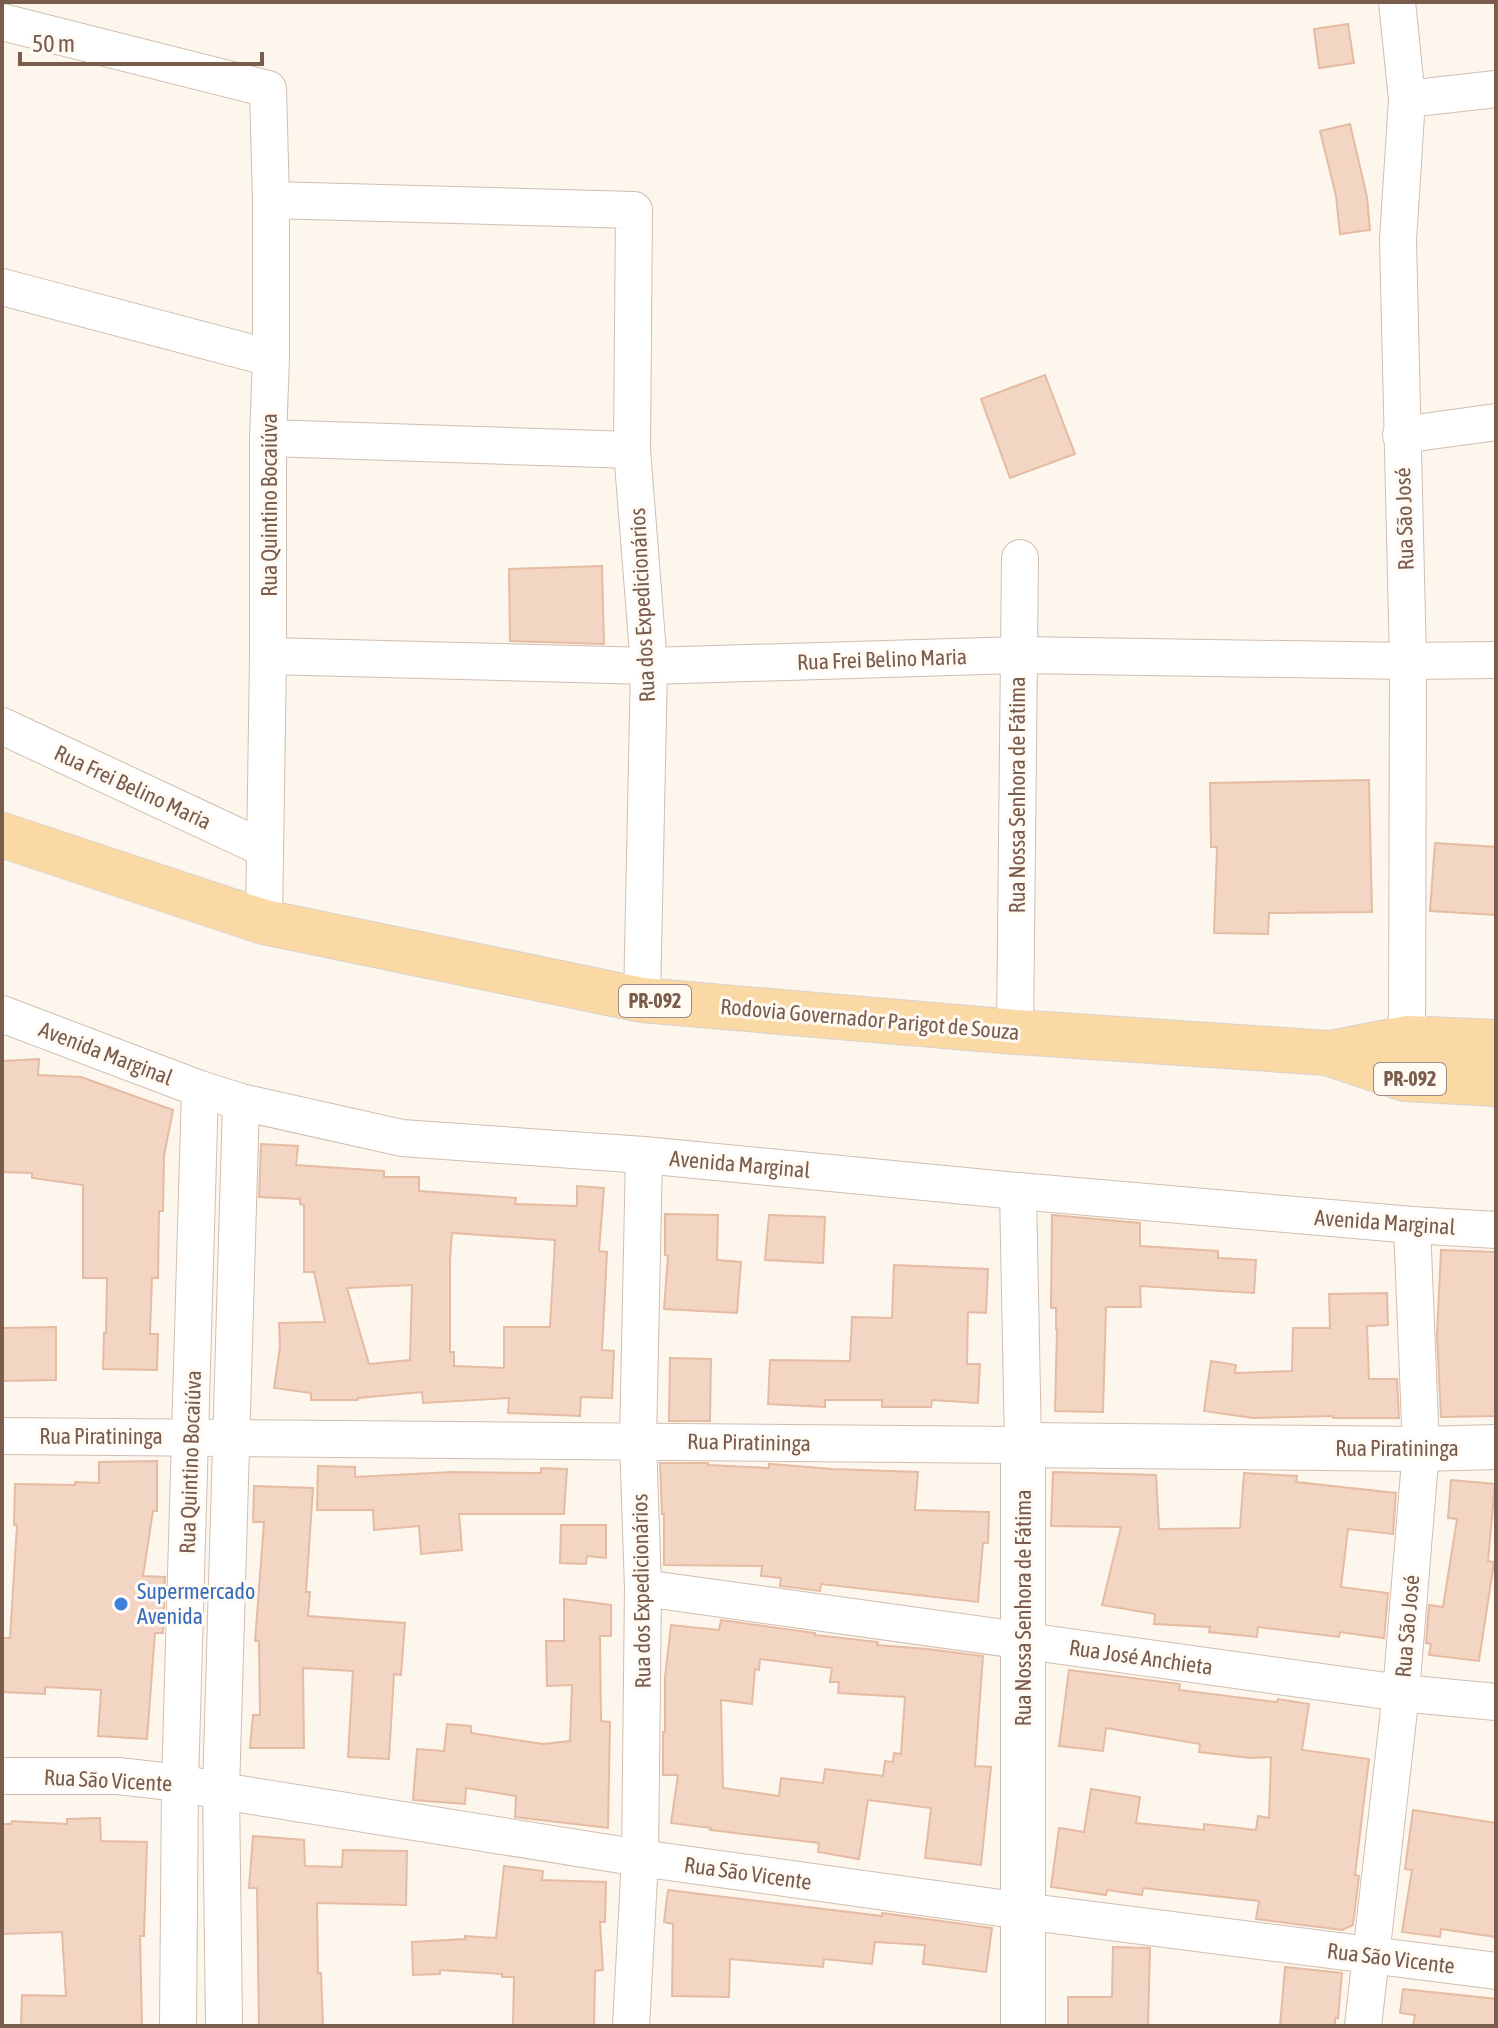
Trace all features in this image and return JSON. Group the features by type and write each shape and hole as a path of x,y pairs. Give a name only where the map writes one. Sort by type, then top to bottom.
{"main road":[{"name":"Rodovia Governador Parigot de Souza","path":"2,835 264,922 642,1000 1015,1032 1327,1053 1407,1038 1496,1042"},
{"name":"Rodovia Governador Parigot de Souza","path":"1327,1053 1405,1079 1496,1084"}],"street":[{"name":"Rua São José","path":"1397,2 1407,99 1398,240 1408,661 1407,1038"},
{"name":"Rua Quintino Bocaiúva","path":"2,22 268,89 271,358 264,922"},
{"path":"1407,99 1496,89"},
{"name":"Rua dos Expedicionários","path":"271,200 634,210 632,450 649,666 642,1000"},
{"path":"2,287 271,358"},
{"path":"1401,435 1496,422"},
{"path":"268,438 632,450"},
{"name":"Rua Nossa Senhora de Fátima","path":"1015,1032 1020,558"},
{"name":"Rua Frei Belino Maria","path":"268,656 649,666 1019,655 1496,660"},
{"name":"Rua Frei Belino Maria","path":"2,726 265,849"},
{"name":"Avenida Marginal","path":"2,1014 241,1102 402,1138 644,1155 1018,1191 1496,1230"},
{"name":"Rua Quintino Bocaiúva","path":"178,2026 180,1783 200,1089"},
{"name":"Rua Quintino Bocaiúva","path":"224,2026 221,1791 241,1102"},
{"name":"Rua dos Expedicionários","path":"631,2026 640,1858 643,1588 638,1441 644,1155"},
{"name":"Rua Nossa Senhora de Fátima","path":"1018,1191 1023,1445 1023,2026"},
{"name":"Rua São José","path":"1363,2026 1401,1693 1421,1449 1412,1225"},
{"name":"Rua Piratininga","path":"2,1436 1421,1449 1496,1447"},
{"name":"Rua José Anchieta","path":"643,1588 1401,1693 1496,1702"},
{"name":"Rua São Vicente","path":"2,1776 118,1776 180,1783 640,1858 1023,1911 1496,1971"}],"building":[{"path":"1348,24 1354,63 1319,68 1314,29"},
{"path":"1350,124 1367,197 1370,230 1340,234 1336,196 1320,131"},
{"path":"1045,375 1075,454 1010,478 981,399"},
{"path":"602,566 604,644 510,641 509,569"},
{"path":"1369,780 1372,912 1269,913 1268,934 1214,933 1217,847 1211,847 1210,783"},
{"path":"1435,843 1496,847 1496,915 1430,911"},
{"path":"39,1059 38,1075 81,1077 173,1110 164,1156 163,1211 159,1211 158,1278 152,1278 150,1334 158,1334 157,1370 103,1369 107,1278 83,1278 83,1185 32,1178 32,1173 2,1172 2,1061"},
{"path":"261,1144 298,1146 296,1165 384,1171 384,1177 419,1177 419,1191 516,1198 515,1204 577,1206 577,1186 604,1188 599,1251 607,1252 602,1350 614,1351 612,1398 581,1397 580,1416 508,1413 509,1398 423,1403 422,1392 358,1400 311,1400 311,1393 274,1388 280,1347 279,1323 325,1322 314,1272 304,1272 304,1205 300,1204 300,1199 259,1197","holes":["452,1233 555,1240 550,1327 504,1327 504,1368 454,1366 454,1352 450,1352","412,1285 410,1360 369,1364 347,1288"]},
{"path":"665,1214 718,1215 717,1260 741,1262 737,1313 664,1309 668,1256 665,1255"},
{"path":"769,1215 825,1217 823,1263 765,1260"},
{"path":"1052,1215 1140,1223 1140,1246 1218,1251 1218,1258 1256,1260 1254,1293 1140,1286 1141,1307 1106,1307 1103,1412 1055,1411 1057,1329 1056,1308 1051,1308"},
{"path":"1441,1250 1496,1252 1496,1416 1441,1417 1437,1335"},
{"path":"894,1265 988,1269 986,1313 968,1312 967,1364 980,1364 978,1403 932,1400 931,1407 882,1407 882,1400 825,1400 825,1407 768,1404 770,1360 850,1361 852,1317 892,1318"},
{"path":"1387,1293 1388,1325 1367,1326 1369,1379 1397,1379 1399,1418 1253,1418 1204,1411 1211,1361 1236,1365 1235,1373 1292,1371 1293,1328 1330,1328 1329,1294"},
{"path":"56,1327 56,1380 2,1381 2,1328"},
{"path":"670,1358 711,1359 710,1421 669,1421"},
{"path":"157,1461 157,1511 153,1511 143,1576 165,1577 163,1633 155,1633 147,1739 98,1736 101,1690 45,1687 45,1694 2,1692 2,1638 10,1638 17,1525 14,1525 15,1484 99,1483 99,1462"},
{"path":"660,1463 769,1468 771,1464 918,1472 915,1510 989,1512 988,1543 983,1543 978,1602 821,1584 820,1591 780,1586 781,1578 761,1576 762,1566 664,1565"},
{"path":"318,1466 355,1467 355,1477 452,1472 541,1473 541,1468 567,1469 564,1514 459,1514 462,1550 421,1554 419,1526 374,1530 373,1510 317,1510"},
{"path":"1053,1472 1156,1475 1159,1529 1240,1528 1244,1473 1297,1476 1296,1482 1396,1493 1393,1534 1348,1529 1341,1587 1388,1593 1384,1638 1340,1632 1339,1637 1258,1627 1257,1637 1209,1632 1210,1627 1154,1624 1155,1614 1102,1605 1121,1527 1051,1526"},
{"path":"1451,1480 1495,1484 1488,1561 1494,1562 1479,1661 1429,1655 1431,1644 1426,1643 1429,1605 1443,1607 1457,1519 1448,1518"},
{"path":"254,1486 313,1488 306,1592 310,1592 308,1616 405,1623 401,1675 394,1674 389,1759 348,1757 353,1671 303,1668 304,1748 250,1748 253,1715 260,1715 259,1641 255,1641 264,1522 253,1522"},
{"path":"561,1525 606,1525 606,1558 587,1556 586,1564 560,1563"},
{"path":"564,1599 611,1605 611,1636 600,1636 601,1721 610,1722 608,1828 515,1817 516,1796 466,1788 465,1804 413,1800 417,1749 444,1751 447,1724 471,1726 471,1733 543,1744 570,1741 572,1685 547,1686 546,1641 564,1641"},
{"path":"721,1620 878,1642 877,1645 983,1656 975,1766 991,1767 981,1865 925,1858 931,1808 868,1800 859,1859 818,1852 819,1843 671,1823 678,1775 663,1775 663,1732 671,1625 719,1630","holes":["760,1659 832,1668 830,1682 839,1682 838,1693 905,1697 901,1754 894,1753 893,1762 885,1761 883,1776 825,1769 823,1783 781,1778 779,1796 723,1788 721,1700 752,1704 755,1669 759,1670"]},
{"path":"1069,1670 1180,1684 1179,1690 1309,1704 1302,1750 1369,1759 1355,1875 1359,1876 1353,1925 1342,1930 1256,1919 1259,1901 1143,1888 1142,1895 1107,1890 1106,1895 1051,1887 1059,1828 1084,1832 1091,1789 1140,1797 1136,1823 1204,1830 1204,1824 1256,1830 1258,1816 1269,1818 1271,1757 1199,1752 1200,1744 1106,1728 1103,1751 1059,1746"},
{"path":"1413,1810 1496,1823 1496,1937 1441,1929 1440,1937 1402,1932 1412,1870 1405,1869"},
{"path":"100,1818 101,1841 147,1842 144,1936 140,1936 142,2026 21,2026 22,1995 66,1996 62,1932 2,1934 2,1824 11,1824 12,1821 67,1824 67,1819"},
{"path":"253,1836 304,1840 305,1866 342,1867 343,1850 407,1851 406,1905 317,1903 318,1973 321,1973 323,2026 259,2026 257,1888 249,1888"},
{"path":"504,1866 543,1871 542,1880 606,1882 605,1922 600,1922 603,1970 595,1971 594,2026 513,2026 514,1977 440,1970 440,1974 413,1975 412,1942 465,1939 465,1936 496,1938"},
{"path":"668,1890 992,1928 986,1972 923,1964 925,1945 875,1942 872,1964 824,1959 823,1967 730,1959 729,1997 672,1996 673,1924 664,1922"},
{"path":"1113,1947 1150,1948 1148,2026 1068,2026 1068,1997 1112,1997"},
{"path":"1285,1967 1342,1973 1335,2026 1280,2026"},
{"path":"1403,1989 1496,1999 1496,2026 1413,2026 1415,2015 1400,2013"}],"place":[{"name":"Supermercado Avenida","path":"121,1604"}]}
